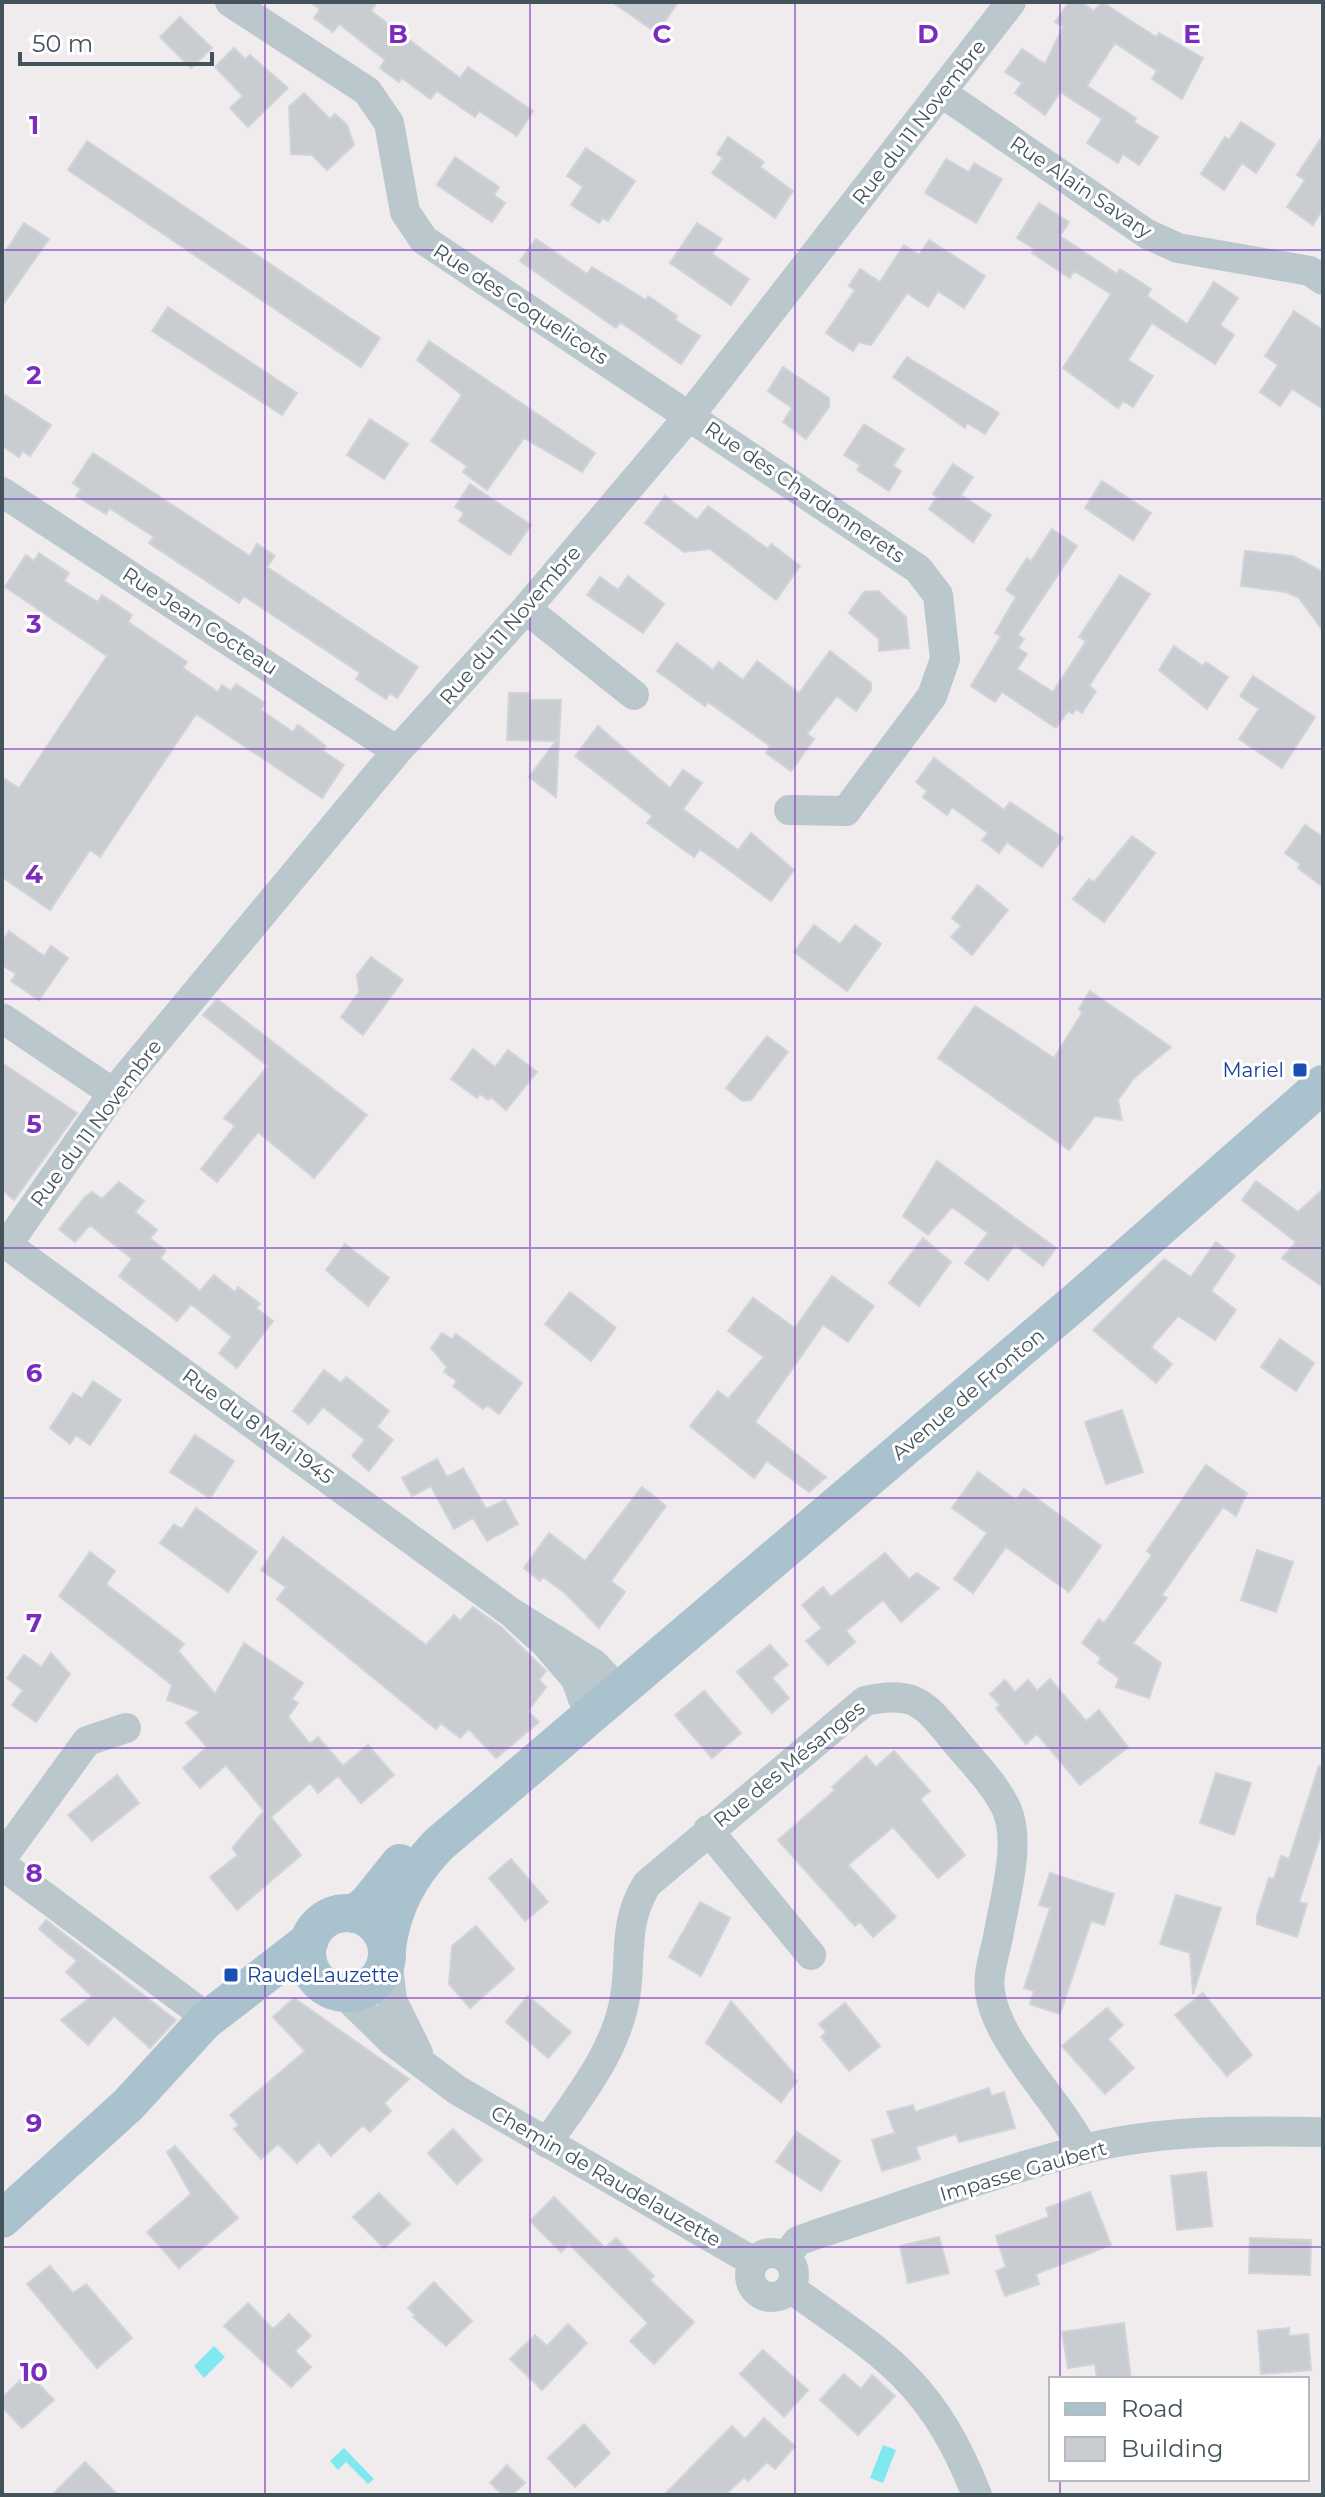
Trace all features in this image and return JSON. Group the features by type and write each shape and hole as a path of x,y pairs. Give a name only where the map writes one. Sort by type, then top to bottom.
{"main road":[{"name":"Avenue de Fronton","path":"387,1952 397,1903 419,1865 609,1698 1079,1299 1320,1086"},
{"name":"Avenue de Fronton","path":"353,1914 367,1904 422,1839 609,1698"},
{"path":"2,2219 128,2105 205,2021 310,1940 326,1919 353,1914 372,1922 387,1952 373,1984 354,1993 330,1986 284,1985 253,2004 176,2071 128,2105"},
{"path":"310,1940 308,1961 330,1986"}],"street":[{"name":"Rue des Coquelicots","path":"230,2 367,91 389,123 405,212 424,240 690,415"},
{"name":"Rue du 11 Novembre","path":"4,1243 113,1093 397,751 526,609 690,415 1011,2"},
{"name":"Rue Alain Savary","path":"942,93 1147,234 1178,248 1310,271 1323,280"},
{"name":"Rue des Chardonnerets","path":"690,415 918,569 938,595 945,659 932,696 846,811 789,810"},
{"name":"Rue Jean Cocteau","path":"2,492 397,751"},
{"path":"526,609 634,695"},
{"path":"2,1018 113,1093"},
{"name":"Rue du 8 Mai 1945","path":"4,1243 512,1613 594,1664 607,1678 609,1698"},
{"name":"Rue des Mésanges","path":"547,2143 599,2067 615,2036 625,2001 630,1921 647,1884 865,1701 890,1696 911,1698 929,1709 993,1788 1007,1812 1011,1834 1009,1866 990,1991 1002,2030 1083,2149"},
{"path":"2,1858 87,1741 126,1728"},
{"path":"708,1830 811,1955"},
{"path":"2,1865 193,2007 205,2021"},
{"name":"Chemin de Raudelauzette","path":"387,1952 392,2000 405,2032 421,2057 457,2090"},
{"name":"Chemin de Raudelauzette","path":"330,1986 392,2041 457,2090 754,2262"},
{"name":"Impasse Gaubert","path":"785,2257 798,2241 820,2233 1083,2149 1166,2136 1261,2131 1323,2132"},
{"path":"768,2253 785,2257 794,2272 790,2288 775,2297 759,2293 750,2279 754,2262 768,2253"},
{"path":"790,2288 878,2350 923,2393 958,2449 977,2495"}],"water":[{"path":"214,2346 225,2357 204,2378 194,2366"},
{"path":"883,2445 896,2450 883,2483 870,2478"},
{"path":"344,2448 374,2479 368,2484 346,2462 338,2470 330,2461"}],"building":[{"path":"310,2 377,2 371,11 460,78 468,67 533,111 517,136 479,111 475,117 437,91 430,99 402,78 399,82 380,68 385,60 339,24 333,32 314,18 320,9"},
{"path":"612,2 678,2 657,33"},
{"path":"1069,2 1081,2 1094,11 1102,2 1156,37 1159,33 1203,58 1182,99 1152,79 1157,71 1115,43 1087,86 1136,118 1134,122 1158,137 1139,165 1123,154 1118,163 1087,143 1102,119 1060,92 1045,115 1015,93 1022,83 1005,72 1022,49 1045,64 1063,27 1055,22"},
{"path":"180,17 212,48 191,68 160,37"},
{"path":"234,48 245,59 250,55 288,88 248,127 230,108 243,96 215,67"},
{"path":"304,93 330,119 335,114 347,125 354,145 327,170 312,155 291,154 289,107"},
{"path":"1241,122 1275,144 1256,173 1242,163 1224,190 1201,174 1225,137 1229,140"},
{"path":"1323,135 1323,209 1313,225 1287,207 1305,180 1297,175"},
{"path":"728,137 764,162 760,167 793,191 775,218 712,173 723,158 717,154"},
{"path":"87,141 380,338 361,367 68,170"},
{"path":"586,148 635,181 608,221 603,218 599,223 571,205 583,187 567,176"},
{"path":"455,157 499,187 494,195 505,203 492,222 437,185"},
{"path":"946,159 969,172 974,163 1002,179 976,223 925,193"},
{"path":"1039,203 1069,222 1060,236 1117,274 1120,269 1151,289 1147,296 1187,324 1214,282 1238,298 1220,325 1234,335 1215,364 1152,323 1128,360 1153,376 1133,407 1123,401 1118,408 1063,368 1111,294 1074,271 1070,278 1032,253 1034,249 1017,238"},
{"path":"24,223 49,239 2,306 2,257"},
{"path":"697,223 722,239 712,254 749,279 731,305 670,263"},
{"path":"536,239 587,274 592,267 646,300 648,296 677,316 675,320 700,336 681,364 620,322 616,328 520,261"},
{"path":"929,240 985,276 964,308 938,291 928,307 907,293 871,345 859,342 853,351 826,333 855,290 849,286 860,269 880,282 904,245 919,255"},
{"path":"168,307 297,393 282,415 152,331"},
{"path":"1294,311 1323,330 1323,409 1292,389 1280,406 1260,392 1278,365 1265,356"},
{"path":"429,341 595,453 582,472 524,438 487,490 463,472 467,466 431,441 462,395 417,360"},
{"path":"907,357 999,413 985,434 967,423 965,428 893,377"},
{"path":"783,367 829,398 829,407 806,439 783,422 792,408 768,391"},
{"path":"2,393 51,425 30,456 23,451 19,457 2,446"},
{"path":"370,419 408,444 384,479 347,455"},
{"path":"864,424 904,449 893,466 901,471 889,491 857,470 860,465 844,455"},
{"path":"93,453 250,556 257,544 275,556 267,567 418,667 397,698 390,693 386,699 356,679 360,673 244,596 239,603 149,543 154,537 109,508 106,514 76,496 81,489 73,483"},
{"path":"953,464 973,477 961,495 991,515 973,542 929,509 937,497 933,494"},
{"path":"1102,481 1151,513 1133,540 1085,508"},
{"path":"470,484 531,525 510,555 459,521 464,513 455,507"},
{"path":"665,496 697,520 708,506 768,549 771,544 800,566 776,600 710,549 684,552 645,523"},
{"path":"1052,529 1077,546 1018,635 1024,639 1018,648 1027,654 1017,669 1053,692 1086,641 1079,637 1120,575 1150,594 1089,686 1096,691 1082,713 1076,709 1073,714 1068,711 1056,728 1002,692 995,702 971,686 1001,636 995,633 1016,597 1006,590 1027,558 1031,561"},
{"path":"1245,551 1293,556 1323,572 1323,631 1299,598 1286,592 1241,586"},
{"path":"39,553 69,573 64,581 98,602 102,595 132,615 128,622 187,662 183,668 218,692 222,685 231,691 236,684 265,703 261,710 293,732 298,725 326,746 323,751 344,765 322,798 196,714 100,857 90,850 50,910 2,877 2,777 19,788 107,656 5,587 26,555 34,561"},
{"path":"628,576 664,604 643,633 587,595 600,577 618,590"},
{"path":"878,591 906,617 909,648 879,651 879,639 849,613 864,592"},
{"path":"677,643 713,670 719,662 743,680 757,661 799,693 830,651 871,683 871,690 856,711 837,696 807,734 814,739 791,771 766,753 770,746 708,702 705,706 657,671"},
{"path":"1174,646 1203,666 1206,662 1228,677 1207,709 1159,670"},
{"path":"1253,676 1315,717 1282,768 1239,739 1259,709 1240,696"},
{"path":"509,693 529,693 530,700 561,700 556,797 529,777 556,741 507,740"},
{"path":"598,726 670,788 683,770 702,783 683,809 738,850 751,833 794,870 771,901 700,849 694,857 647,823 652,816 575,756"},
{"path":"934,758 1004,810 1010,802 1063,838 1042,867 1007,842 999,853 982,840 988,833 952,807 947,815 923,797 927,791 916,782"},
{"path":"1305,825 1323,837 1323,887 1298,868 1300,864 1285,853"},
{"path":"1132,836 1155,853 1104,922 1073,899 1089,879 1094,882"},
{"path":"978,885 1008,910 972,955 951,937 961,926 952,918"},
{"path":"814,925 840,944 855,925 881,944 847,991 794,952"},
{"path":"9,931 44,956 51,946 68,958 39,1000 11,981 16,974 2,965 2,942"},
{"path":"371,957 403,980 363,1035 341,1017 359,992 357,975"},
{"path":"1090,991 1171,1047 1134,1078 1118,1100 1122,1120 1095,1116 1069,1150 938,1058 975,1006 1054,1058 1082,1013 1079,1009"},
{"path":"217,999 367,1115 314,1178 258,1132 217,1182 201,1169 235,1126 224,1118 268,1066 203,1015"},
{"path":"767,1036 788,1052 751,1100 742,1101 726,1088"},
{"path":"473,1049 495,1067 508,1050 537,1072 506,1110 491,1097 488,1100 480,1094 477,1098 451,1079"},
{"path":"2,1063 77,1113 14,1200 2,1190"},
{"path":"937,1161 1056,1248 1043,1266 1015,1245 988,1280 965,1263 988,1233 952,1207 928,1235 903,1216"},
{"path":"1256,1181 1298,1212 1323,1189 1323,1287 1282,1258 1296,1242 1242,1200"},
{"path":"119,1182 144,1201 135,1212 157,1230 150,1238 166,1251 160,1258 200,1291 214,1275 235,1292 238,1287 260,1304 256,1308 273,1321 237,1368 219,1353 232,1337 191,1304 177,1321 119,1276 132,1259 90,1225 75,1242 59,1229 85,1197 92,1192 102,1199"},
{"path":"923,1238 951,1262 919,1306 889,1283"},
{"path":"1216,1242 1235,1256 1211,1291 1236,1310 1215,1340 1178,1316 1151,1347 1172,1364 1156,1383 1093,1330 1164,1259 1191,1277"},
{"path":"345,1244 389,1278 368,1306 326,1270"},
{"path":"832,1276 874,1306 848,1342 823,1325 755,1422 826,1477 809,1492 767,1461 754,1478 690,1426 718,1391 728,1399 764,1357 728,1331 753,1298 795,1328"},
{"path":"570,1292 616,1328 591,1361 545,1324"},
{"path":"442,1333 452,1339 456,1334 522,1383 499,1414 487,1405 483,1409 453,1386 457,1381 444,1372 447,1367 431,1348"},
{"path":"1280,1339 1314,1363 1296,1391 1261,1367"},
{"path":"324,1370 341,1383 346,1377 389,1411 377,1427 393,1440 369,1471 352,1456 365,1440 323,1407 309,1424 293,1411"},
{"path":"93,1381 121,1400 90,1445 76,1435 70,1444 50,1428 73,1393 82,1398"},
{"path":"1122,1410 1143,1472 1106,1484 1085,1422"},
{"path":"195,1435 234,1461 210,1498 170,1472"},
{"path":"437,1459 447,1477 463,1468 486,1509 505,1500 518,1524 487,1541 473,1518 454,1529 431,1486 412,1496 402,1478"},
{"path":"1206,1465 1247,1493 1236,1516 1223,1507 1162,1595 1167,1598 1133,1643 1161,1663 1149,1698 1116,1687 1119,1678 1098,1663 1101,1658 1082,1643 1099,1619 1104,1623 1152,1555 1147,1551"},
{"path":"978,1472 1016,1500 1024,1489 1101,1546 1069,1592 1006,1547 973,1593 954,1579 987,1533 952,1508"},
{"path":"642,1487 666,1506 611,1581 625,1592 599,1628 565,1593 543,1577 540,1581 524,1568 549,1533 585,1561"},
{"path":"196,1508 257,1552 228,1592 160,1543 174,1524 182,1529"},
{"path":"283,1537 426,1645 454,1615 460,1621 473,1607 501,1627 546,1671 539,1680 546,1687 528,1711 539,1722 496,1758 469,1729 460,1738 441,1723 436,1729 277,1599 286,1587 261,1570"},
{"path":"1257,1550 1293,1562 1276,1612 1241,1600"},
{"path":"90,1552 115,1571 106,1584 184,1644 178,1651 215,1694 244,1643 303,1683 292,1699 298,1703 288,1717 310,1744 318,1737 343,1766 368,1745 394,1775 361,1803 338,1776 318,1793 310,1783 271,1817 301,1855 237,1910 210,1877 238,1855 232,1848 264,1811 226,1765 200,1788 183,1768 207,1747 186,1723 200,1712 167,1700 172,1685 59,1596"},
{"path":"885,1553 909,1579 917,1573 939,1588 901,1622 883,1600 846,1631 855,1642 828,1665 806,1641 822,1628 802,1605 823,1587 831,1597"},
{"path":"770,1645 788,1665 772,1678 789,1698 772,1713 737,1672"},
{"path":"51,1653 70,1674 36,1722 12,1705 23,1690 7,1678 24,1655 41,1667"},
{"path":"1050,1679 1086,1721 1099,1710 1128,1747 1080,1785 1037,1734 1026,1744 996,1708 1000,1705 990,1694 1005,1680 1015,1692 1028,1680 1037,1691"},
{"path":"704,1691 741,1733 712,1758 675,1715"},
{"path":"894,1751 930,1791 920,1799 965,1855 938,1878 893,1827 848,1865 896,1917 873,1937 860,1922 855,1926 778,1840 835,1790 832,1787 866,1756 876,1767"},
{"path":"1319,1766 1323,1767 1323,1828 1299,1902 1307,1904 1297,1937 1257,1924 1257,1916 1269,1878 1274,1879 1281,1856 1289,1859"},
{"path":"1216,1773 1251,1783 1234,1835 1200,1823"},
{"path":"117,1775 139,1803 92,1841 68,1815"},
{"path":"511,1859 548,1902 525,1921 489,1878"},
{"path":"1050,1873 1114,1894 1104,1925 1091,1921 1060,2014 1030,2004 1034,1991 1024,1988 1050,1908 1039,1905"},
{"path":"1176,1895 1221,1908 1193,1994 1190,1953 1160,1944"},
{"path":"700,1902 730,1918 701,1976 669,1957"},
{"path":"46,1920 176,2020 150,2048 114,2016 88,2045 61,2020 92,1996 66,1972 77,1961 39,1929"},
{"path":"476,1926 514,1969 470,2008 449,1984 452,1946"},
{"path":"1203,1993 1252,2055 1227,2076 1175,2015"},
{"path":"528,1996 571,2032 548,2058 506,2022"},
{"path":"294,1998 409,2079 384,2103 391,2111 370,2132 363,2125 331,2156 319,2142 297,2163 278,2144 261,2159 234,2129 239,2125 230,2115 305,2051 273,2017"},
{"path":"731,2001 795,2075 793,2077 797,2081 781,2102 706,2043"},
{"path":"845,2003 880,2046 849,2071 821,2037 826,2032 819,2024"},
{"path":"1107,2008 1123,2025 1108,2039 1134,2068 1105,2094 1062,2046"},
{"path":"989,2088 991,2096 1004,2092 1015,2128 959,2142 956,2134 916,2147 920,2159 882,2171 872,2140 895,2133 887,2112 913,2105 915,2112"},
{"path":"453,2129 482,2160 457,2184 428,2153"},
{"path":"797,2132 840,2161 821,2191 776,2162"},
{"path":"175,2146 238,2218 179,2268 147,2232 191,2194 167,2152"},
{"path":"1206,2172 1212,2226 1177,2230 1171,2176"},
{"path":"1090,2192 1111,2245 1036,2274 1039,2284 1005,2296 996,2271 1006,2267 996,2236 1049,2217 1046,2208"},
{"path":"379,2193 410,2224 384,2248 353,2217"},
{"path":"554,2197 605,2248 616,2238 654,2276 650,2280 694,2322 654,2364 630,2341 648,2323 569,2244 561,2252 530,2221"},
{"path":"939,2237 949,2273 908,2283 900,2246"},
{"path":"1250,2238 1311,2240 1310,2275 1249,2273"},
{"path":"50,2266 73,2293 86,2284 132,2338 97,2368 27,2284"},
{"path":"434,2282 472,2321 446,2346 413,2317 415,2315 408,2308"},
{"path":"248,2303 273,2329 289,2314 311,2336 295,2351 311,2367 291,2387 224,2326"},
{"path":"1124,2323 1131,2377 1097,2377 1095,2364 1068,2368 1062,2332"},
{"path":"568,2324 587,2343 542,2390 510,2359 535,2335 547,2346"},
{"path":"1289,2328 1289,2336 1308,2334 1311,2370 1261,2374 1258,2331"},
{"path":"763,2350 808,2390 784,2417 740,2374"},
{"path":"28,2373 54,2400 22,2428 2,2407 2,2398"},
{"path":"844,2374 861,2389 872,2375 895,2396 858,2435 820,2400"},
{"path":"764,2418 795,2446 775,2469 767,2462 748,2481 744,2477 725,2495 664,2495 732,2426 745,2439"},
{"path":"584,2424 610,2453 575,2487 548,2458"},
{"path":"85,2462 118,2495 52,2495"},
{"path":"507,2465 525,2483 512,2495 503,2495 490,2483"}],"place":[{"name":"Mariel","path":"1300,1070"},
{"name":"RaudeLauzette","path":"231,1975"}]}
